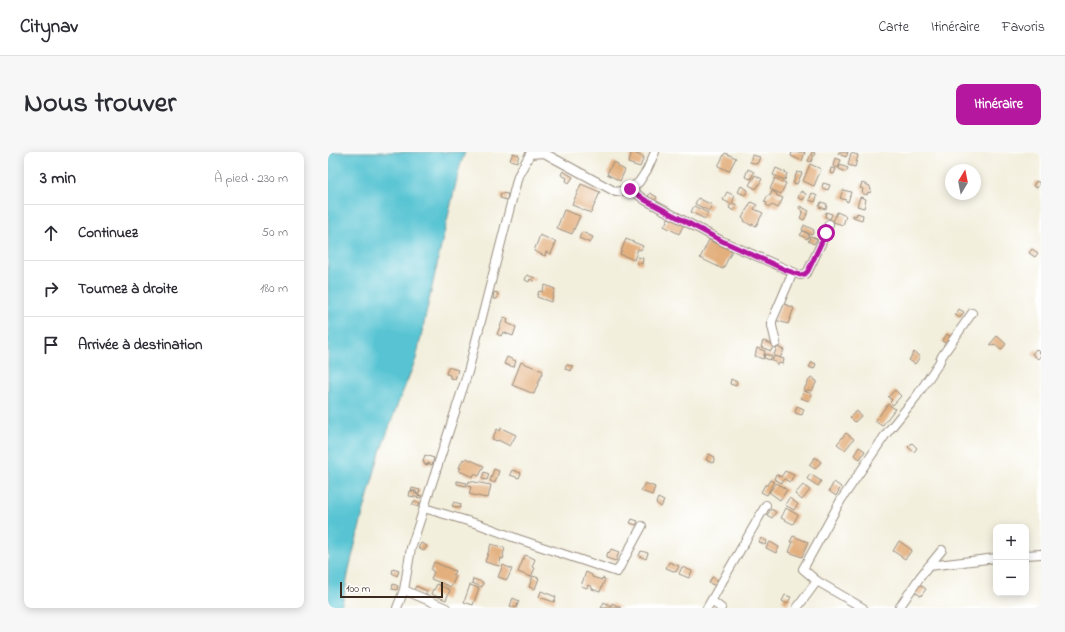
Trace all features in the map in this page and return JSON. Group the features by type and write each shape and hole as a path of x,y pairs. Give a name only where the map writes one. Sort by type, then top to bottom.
{"street":[{"path":"397,608 404,590 411,548 468,372 518,176 530,154 544,153 616,192 630,189 639,182 648,170 655,152"},
{"path":"630,189 645,200 722,241 800,275 805,274 808,271 829,224"},
{"path":"776,343 772,321 793,272"},
{"path":"863,608 817,581 803,569 841,500 886,434 916,397 972,313"},
{"path":"721,608 710,605 766,505"},
{"path":"424,508 481,525 617,572 642,526"},
{"path":"899,608 942,550"},
{"path":"1029,555 1041,554"},
{"path":"929,566 993,558"},
{"path":"797,608 817,581"},
{"path":"404,590 446,608"}],"water":[{"path":"328,152 465,152 460,166 442,242 416,359 380,452 362,517 340,608 328,608"}],"building":[{"path":"632,152 644,157 640,167 628,163"},
{"path":"792,152 805,152 802,161 791,156"},
{"path":"812,152 815,153 811,162 808,161"},
{"path":"839,152 848,152 846,157 838,154"},
{"path":"513,153 519,155 517,162 510,160"},
{"path":"725,153 736,158 729,171 718,166"},
{"path":"851,153 858,155 855,167 848,165"},
{"path":"752,155 760,157 757,164 750,162"},
{"path":"835,158 841,160 838,168 833,166"},
{"path":"613,162 625,170 620,181 607,174"},
{"path":"810,164 821,169 814,186 803,181"},
{"path":"840,165 848,168 846,172 839,169"},
{"path":"776,168 787,173 785,180 773,175"},
{"path":"831,168 836,169 834,174 830,173"},
{"path":"748,169 754,172 751,179 745,177"},
{"path":"563,171 573,177 569,183 566,181 567,178 561,175"},
{"path":"797,172 802,173 797,184 793,183"},
{"path":"755,175 762,179 756,189 749,185"},
{"path":"775,178 786,183 781,194 770,189"},
{"path":"1036,181 1040,183 1037,188 1033,186"},
{"path":"823,183 830,185 828,190 822,188"},
{"path":"862,183 870,186 870,193 868,192 867,195 862,193 863,189 860,188"},
{"path":"581,184 600,192 591,213 572,205"},
{"path":"741,186 748,190 745,195 738,192"},
{"path":"843,190 851,192 848,202 840,198"},
{"path":"772,191 777,194 776,195 783,198 778,208 772,205 770,207 764,202 768,195 770,196"},
{"path":"801,191 806,194 803,200 798,198"},
{"path":"727,192 735,196 732,203 737,205 734,211 729,208 731,204 723,200"},
{"path":"501,193 508,194 507,200 500,198"},
{"path":"650,193 657,197 655,201 648,197"},
{"path":"812,193 817,196 815,202 809,200"},
{"path":"860,197 866,199 864,208 857,206"},
{"path":"698,198 712,205 709,211 695,204"},
{"path":"751,202 757,205 754,209 763,213 756,226 752,224 752,226 742,218"},
{"path":"821,202 827,204 826,209 819,207"},
{"path":"694,206 708,213 705,219 691,212"},
{"path":"800,206 809,211 804,220 800,218 803,211 799,208"},
{"path":"564,210 580,216 572,234 557,228"},
{"path":"826,212 832,214 830,219 825,217"},
{"path":"837,212 846,216 843,225 833,222"},
{"path":"857,213 863,215 862,220 853,217 853,215 856,216"},
{"path":"669,217 684,224 679,234 664,226"},
{"path":"804,225 814,230 812,235 802,230"},
{"path":"803,231 809,235 807,239 800,235"},
{"path":"582,232 593,237 590,243 579,238"},
{"path":"540,235 556,242 551,254 546,252 545,256 534,251"},
{"path":"810,236 817,239 814,244 808,241"},
{"path":"626,239 643,246 641,250 638,249 634,260 620,254"},
{"path":"709,240 732,251 723,269 700,258"},
{"path":"1032,249 1038,253 1035,257 1029,253"},
{"path":"638,257 643,258 642,264 637,263"},
{"path":"527,275 535,278 534,281 530,279 529,282 525,280"},
{"path":"545,285 555,289 551,302 537,297 539,291 542,292"},
{"path":"494,292 498,293 497,299 493,299"},
{"path":"782,303 794,308 788,324 775,320"},
{"path":"959,309 964,312 960,318 955,315"},
{"path":"504,317 508,319 507,323 516,327 513,336 503,332 501,336 497,334"},
{"path":"947,334 953,338 948,345 942,341"},
{"path":"997,336 1006,344 1001,350 994,344 993,346 990,344"},
{"path":"763,341 774,345 771,351 761,347"},
{"path":"777,347 784,350 780,358 774,355"},
{"path":"757,348 765,351 763,359 755,356"},
{"path":"1036,349 1041,354 1038,359 1032,354"},
{"path":"914,352 920,357 915,364 909,360"},
{"path":"765,354 772,356 770,360 764,358"},
{"path":"774,356 784,359 783,364 779,363 778,365 776,362 772,361"},
{"path":"507,357 516,361 514,367 504,364"},
{"path":"521,362 543,371 534,394 512,385"},
{"path":"812,362 816,364 814,369 809,367"},
{"path":"566,365 573,366 571,371 565,369"},
{"path":"448,367 458,370 455,379 450,378 450,375 446,374"},
{"path":"811,377 817,381 812,391 807,391 804,389"},
{"path":"731,379 737,382 736,386 730,384"},
{"path":"895,390 901,396 893,405 890,402 892,400 888,397"},
{"path":"804,391 812,394 809,401 801,398"},
{"path":"888,404 895,409 882,426 875,421"},
{"path":"797,406 804,409 802,415 795,413"},
{"path":"857,411 861,416 855,422 850,417"},
{"path":"501,428 516,435 510,446 498,440 492,439 497,429 500,431"},
{"path":"846,433 854,439 845,450 837,444"},
{"path":"912,443 917,448 914,452 908,447"},
{"path":"859,447 865,451 860,459 854,455"},
{"path":"709,454 715,457 713,463 706,460"},
{"path":"425,455 434,458 432,465 428,463 428,465 424,464 423,461"},
{"path":"815,457 821,462 815,469 809,465"},
{"path":"466,458 484,466 479,476 474,474 473,477 459,471 463,459 465,460"},
{"path":"494,469 499,471 495,483 490,481"},
{"path":"512,470 521,473 519,478 510,475"},
{"path":"785,471 794,475 790,482 784,479 782,483 774,479 776,474 781,477"},
{"path":"484,472 489,474 487,480 482,479"},
{"path":"810,474 821,481 818,486 807,479"},
{"path":"770,480 774,482 767,495 761,492"},
{"path":"457,481 467,483 466,486 457,484"},
{"path":"469,481 491,485 488,498 469,494 471,487 468,486"},
{"path":"834,482 841,487 836,496 829,491"},
{"path":"645,483 655,487 652,495 641,491"},
{"path":"777,483 787,490 780,500 769,492"},
{"path":"803,485 810,490 802,500 795,494"},
{"path":"412,488 420,490 419,494 417,494 416,491 411,491"},
{"path":"410,491 422,496 421,498 409,496"},
{"path":"658,498 664,501 661,507 656,503"},
{"path":"789,498 798,504 794,510 785,505"},
{"path":"414,501 420,503 419,507 412,505"},
{"path":"454,502 461,504 460,508 452,506"},
{"path":"786,508 798,515 793,524 781,518"},
{"path":"771,509 776,512 772,518 767,515"},
{"path":"632,519 638,521 636,525 630,523"},
{"path":"793,536 808,542 802,557 789,552 793,542 790,542"},
{"path":"761,538 767,541 765,545 759,542"},
{"path":"899,541 912,550 905,559 893,551"},
{"path":"770,542 779,547 776,553 766,548"},
{"path":"421,543 427,546 424,551 418,548"},
{"path":"491,544 505,548 503,559 501,558 499,566 485,562"},
{"path":"611,549 619,552 616,561 606,558"},
{"path":"641,551 648,553 646,559 639,556"},
{"path":"525,555 535,559 532,567 535,568 531,577 518,572"},
{"path":"434,562 455,571 453,575 456,576 451,587 431,579 434,572 431,570"},
{"path":"669,562 679,566 676,572 666,568"},
{"path":"503,565 512,569 507,580 498,577"},
{"path":"682,567 692,571 689,578 679,574"},
{"path":"393,569 399,571 397,576 392,573"},
{"path":"586,572 592,575 592,577 602,580 602,578 605,579 600,592 592,589 592,587 588,585 587,588 581,586"},
{"path":"533,576 539,578 535,589 529,587"},
{"path":"712,577 718,580 716,586 709,583"},
{"path":"473,579 483,582 482,587 472,583"},
{"path":"393,584 398,586 397,590 392,589"},
{"path":"437,584 450,590 446,600 431,594"},
{"path":"919,584 926,589 921,596 915,592"},
{"path":"470,585 479,588 473,605 464,602"},
{"path":"416,586 427,591 425,595 414,590"},
{"path":"541,591 556,597 554,602 539,597"},
{"path":"785,595 791,597 787,604 782,601"},
{"path":"513,598 519,601 516,608 510,606"},
{"path":"604,602 611,606 612,603 621,608 601,608"}],"route":[{"path":"630,189 645,200 722,241 800,275 805,274 808,271 826,233"}]}
